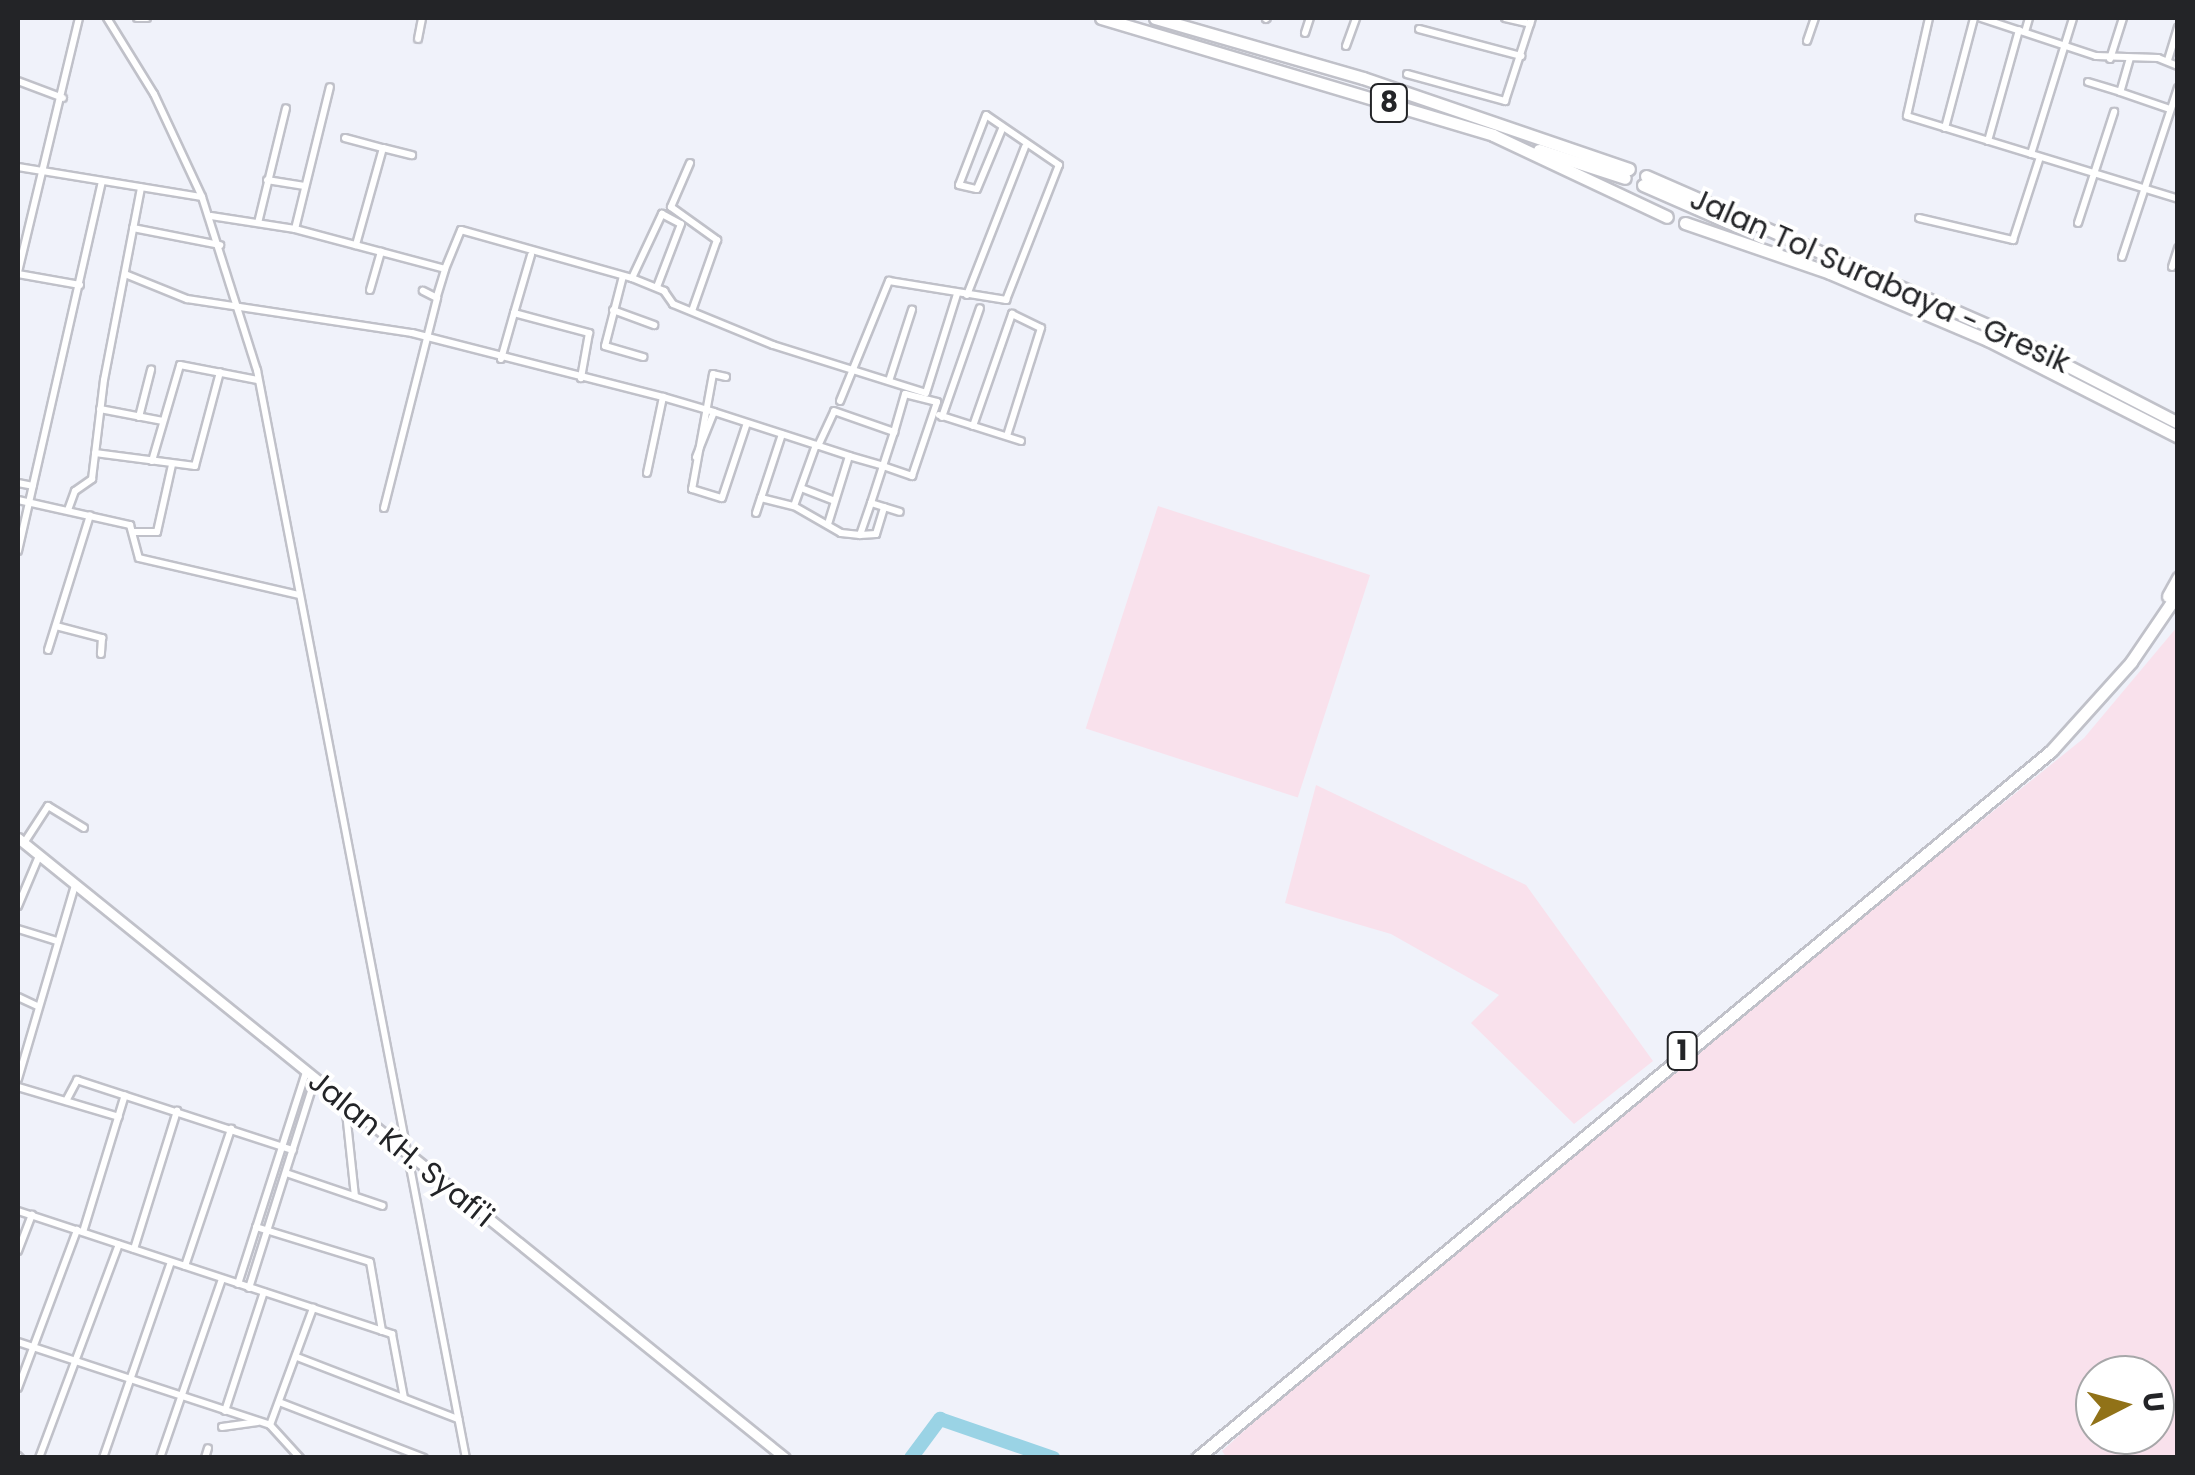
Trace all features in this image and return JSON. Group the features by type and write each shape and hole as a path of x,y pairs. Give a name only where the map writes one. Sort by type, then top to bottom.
{"highway":[{"name":"Jalan Tol Surabaya - Gresik","path":"1101,18 1627,174 1363,78 1155,18"},
{"name":"Jalan Tol Surabaya - Gresik","path":"1493,135 1668,216"},
{"name":"Jalan Tol Surabaya - Gresik","path":"2178,422 1994,328 1645,181 1830,273 2004,348 2178,437"},
{"name":"Jalan Tol Surabaya - Gresik","path":"1685,223 1830,273"},
{"name":"1","path":"2152,632 2178,578"},
{"name":"1","path":"1197,1458 2051,751 2152,632 2178,592"}],"main road":[{"name":"Jalan KH. Syafi'i","path":"21,841 785,1458"}],"street":[{"path":"78,18 64,98 18,273 80,285"},
{"path":"107,18 154,94 202,197 240,305 258,380 466,1458"},
{"path":"136,18 147,18"},
{"path":"418,39 422,18"},
{"path":"1305,33 1310,18"},
{"path":"1346,46 1356,18"},
{"path":"1407,74 1505,101 1531,21 1505,18"},
{"path":"1808,41 1815,18"},
{"path":"1929,18 1904,111 1945,128 2178,199"},
{"path":"1945,128 1981,18 2110,59 2168,60 2178,66"},
{"path":"1988,141 2029,18"},
{"path":"2031,154 2073,18"},
{"path":"2110,59 2123,18"},
{"path":"1419,28 1522,56"},
{"path":"2168,60 2178,28"},
{"path":"2120,92 2130,58"},
{"path":"18,81 64,98"},
{"path":"2088,82 2172,112"},
{"path":"296,229 330,88"},
{"path":"2122,258 2178,88"},
{"path":"258,223 286,108"},
{"path":"2078,223 2114,112"},
{"path":"840,401 889,281 1006,300 1059,165 1025,147 986,116 959,185 977,190 1002,129"},
{"path":"345,138 412,155"},
{"path":"967,295 1025,147"},
{"path":"356,245 382,148"},
{"path":"1919,218 2013,240 2040,157"},
{"path":"690,163 671,207 717,238 692,312"},
{"path":"18,167 202,197"},
{"path":"267,180 305,186"},
{"path":"18,551 102,182"},
{"path":"68,510 74,491 92,479 100,410 140,188"},
{"path":"632,278 662,214 681,224 657,287"},
{"path":"210,216 296,229 445,269"},
{"path":"133,228 221,245"},
{"path":"384,508 437,296 461,230 531,254 632,278 657,287 692,312 927,393 957,293"},
{"path":"2172,266 2178,248"},
{"path":"370,290 381,252"},
{"path":"501,359 531,254"},
{"path":"125,274 187,298 427,338 663,397 918,475 980,308"},
{"path":"623,276 604,346 644,357"},
{"path":"423,292 437,296"},
{"path":"612,310 654,325"},
{"path":"889,381 912,310"},
{"path":"514,313 589,333 581,378"},
{"path":"973,426 1012,314 1041,328 1007,436"},
{"path":"152,461 180,365 258,380"},
{"path":"139,416 150,370"},
{"path":"95,453 190,468 202,456 220,372"},
{"path":"726,377 713,374 702,409 690,487 722,498 747,423"},
{"path":"860,535 906,393 939,403 940,416"},
{"path":"647,473 663,397"},
{"path":"100,410 163,421"},
{"path":"794,506 832,411 894,432"},
{"path":"696,459 714,412"},
{"path":"940,416 1021,441"},
{"path":"756,513 782,434"},
{"path":"828,524 850,456"},
{"path":"18,500 90,515 133,532 157,532 172,465"},
{"path":"18,483 33,486"},
{"path":"801,488 835,501"},
{"path":"761,498 794,506 860,535 876,534 884,507"},
{"path":"871,503 900,512"},
{"path":"48,650 90,515"},
{"path":"133,532 139,558 299,595"},
{"path":"56,626 104,640 101,654"},
{"path":"21,841 48,806 84,828"},
{"path":"18,906 39,856"},
{"path":"18,1078 76,886"},
{"path":"18,929 58,942"},
{"path":"18,997 37,1006"},
{"path":"238,1284 282,1146 311,1075"},
{"path":"249,1288 293,1150 311,1075"},
{"path":"66,1101 74,1080 293,1150"},
{"path":"18,1086 119,1117"},
{"path":"18,1388 80,1231 125,1095"},
{"path":"345,1103 355,1196"},
{"path":"134,1249 177,1112"},
{"path":"186,1266 231,1129"},
{"path":"286,1172 383,1206"},
{"path":"18,1210 395,1337 404,1398"},
{"path":"18,1252 32,1215"},
{"path":"256,1227 370,1262 382,1331"},
{"path":"40,1458 119,1244"},
{"path":"103,1458 171,1262"},
{"path":"160,1458 222,1279"},
{"path":"225,1410 264,1292"},
{"path":"270,1426 313,1308"},
{"path":"18,1342 270,1426 300,1458"},
{"path":"297,1357 459,1420"},
{"path":"278,1402 424,1458"},
{"path":"222,1428 258,1422"},
{"path":"205,1458 208,1448"}],"shaded area":[{"path":"1158,506 1370,575 1298,797 1086,729"},
{"path":"2177,627 2177,1457 1227,1458 1222,1451 1389,1299 2084,738"},
{"path":"1316,785 1526,885 1653,1061 1574,1124 1471,1023 1499,995 1391,934 1285,903"}],"waterway":[{"path":"911,1458 940,1419 1053,1458"}]}
